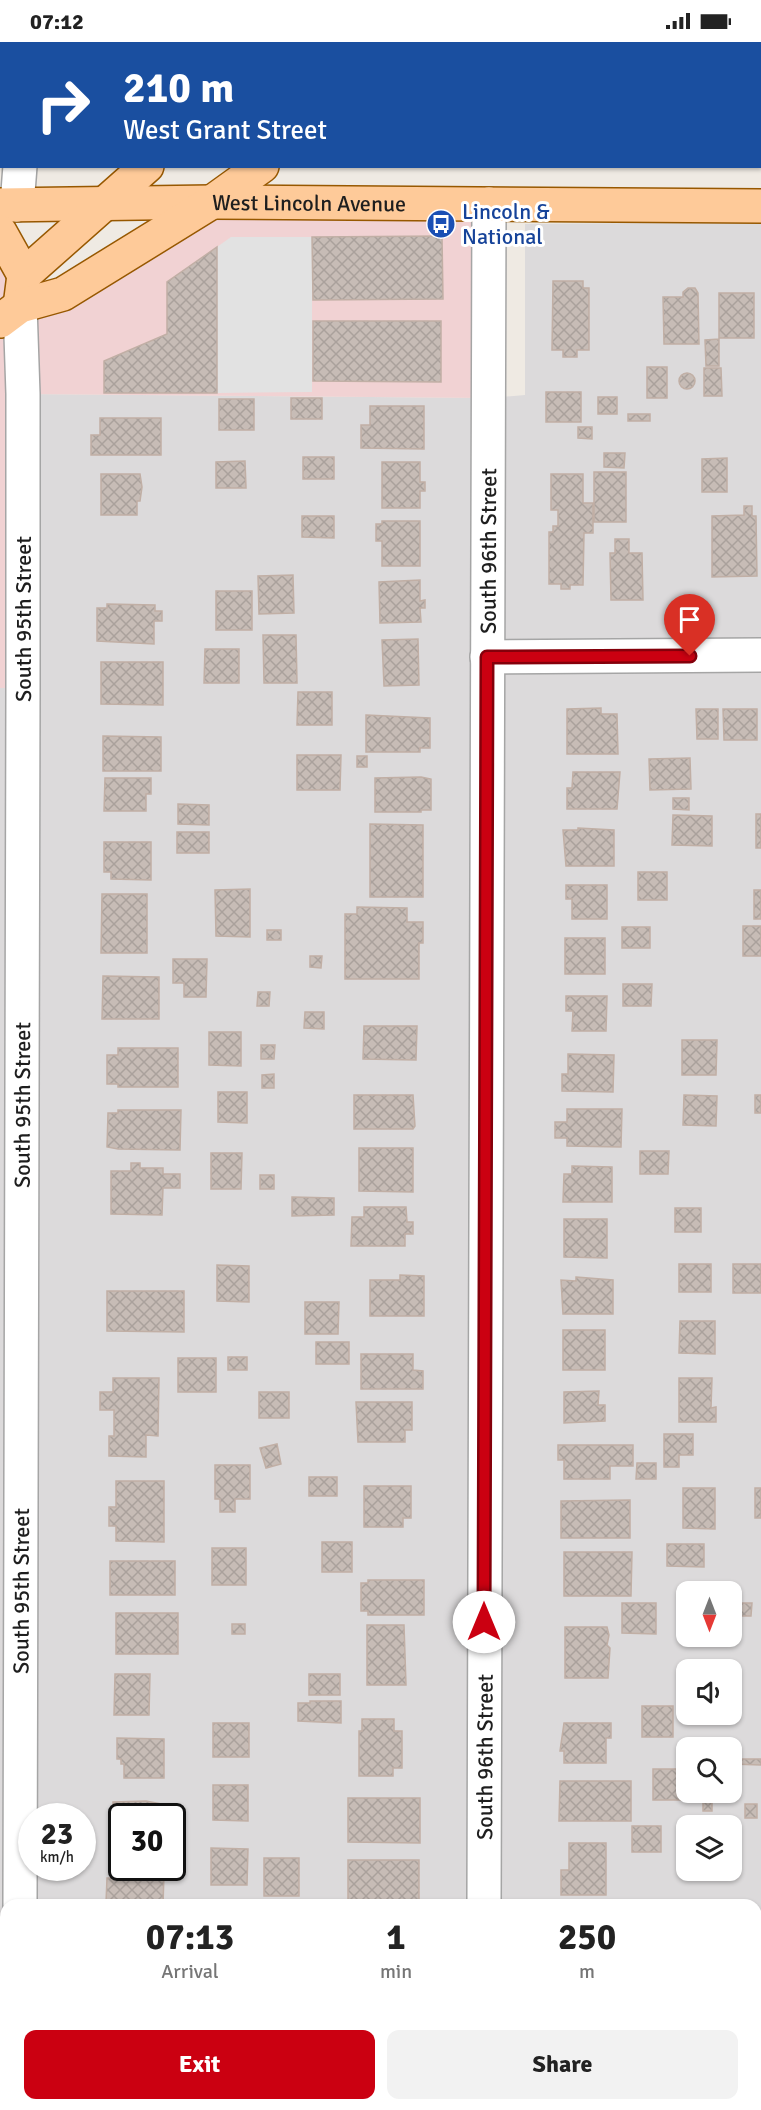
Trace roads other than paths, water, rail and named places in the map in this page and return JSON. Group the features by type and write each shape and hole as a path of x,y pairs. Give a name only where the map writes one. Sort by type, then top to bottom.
{"main road":[{"path":"15,301 103,203 145,168"},
{"path":"15,301 63,294 212,202 258,168"},
{"name":"West Lincoln Avenue","path":"6,214 103,203 761,206"},
{"path":"6,214 15,301"}],"street":[{"path":"6,214 19,168"},
{"name":"South 96th Street","path":"484,1899 489,204"},
{"name":"South 95th Street","path":"15,301 23,394 11,871 20,1899"},
{"path":"487,657 761,655"}],"place":[{"name":"Lincoln & National","path":"441,224"}]}
